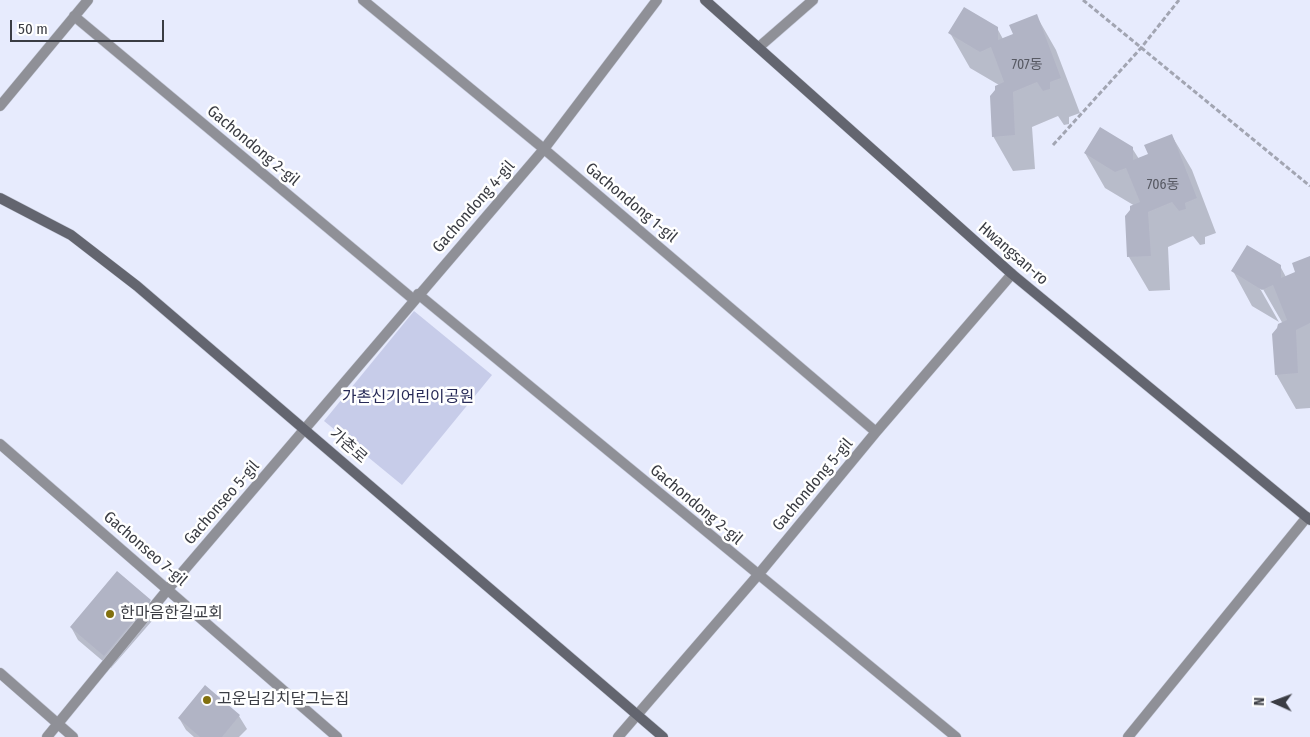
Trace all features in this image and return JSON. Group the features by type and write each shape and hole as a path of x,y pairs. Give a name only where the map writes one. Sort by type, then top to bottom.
{"main road":[{"name":"Hwangsan-ro","path":"705,0 1012,274 1308,518"},
{"name":"가촌로","path":"0,198 71,235 137,286 663,737"}],"street":[{"path":"0,106 88,0"},
{"name":"Gachondong 1-gil","path":"363,0 544,149 876,432"},
{"name":"Gachondong 4-gil","path":"306,429 416,296 544,149 657,0"},
{"path":"759,47 813,0"},
{"name":"Gachondong 2-gil","path":"74,16 956,737"},
{"name":"Gachondong 5-gil","path":"618,737 758,575 876,432 1012,274"},
{"name":"Gachonseo 5-gil","path":"47,737 168,589 306,429"},
{"name":"Gachonseo 7-gil","path":"0,444 337,737"},
{"path":"1128,737 1308,518"},
{"path":"0,674 73,737"}],"path":[{"path":"1083,0 1310,186"},
{"path":"1053,145 1141,48 1179,0"}],"green space":[{"name":"가촌신기어린이공원","path":"414,311 492,375 402,485 324,421"}],"building":[{"path":"964,7 998,27 998,40 1013,34 1009,25 1037,14 1061,78 1050,82 1050,89 1043,91 1037,82 1013,92 1015,135 992,137 990,96 995,90 995,86 1004,82 991,47 980,52 948,33"},
{"path":"1100,127 1133,147 1133,160 1148,154 1144,145 1172,134 1197,198 1185,203 1186,209 1179,211 1172,202 1148,212 1151,256 1127,257 1125,216 1130,210 1130,206 1140,202 1126,168 1115,172 1084,153"},
{"path":"1247,245 1281,265 1281,278 1295,272 1292,263 1310,256 1310,323 1296,330 1298,373 1275,375 1272,334 1278,324 1287,320 1273,285 1262,290 1231,271"},
{"name":"한마음한길교회","path":"117,571 151,600 104,656 70,627"},
{"name":"고운님김치담그는집","path":"205,685 240,715 222,737 200,737 178,718"}],"place":[{"name":"한마음한길교회","path":"110,614"},
{"name":"고운님김치담그는집","path":"207,700"}]}
